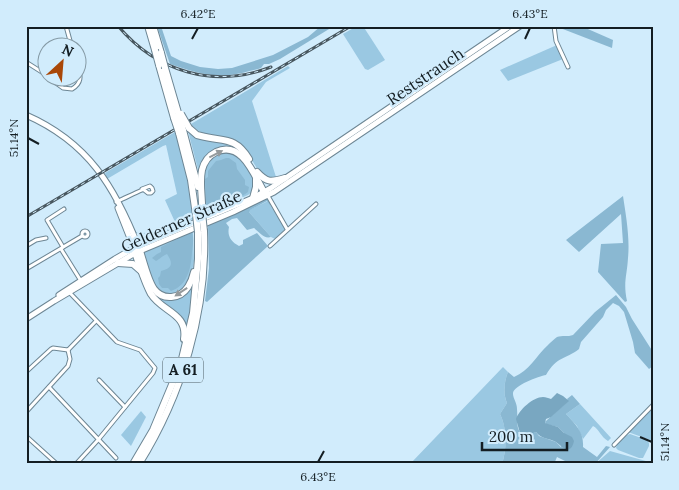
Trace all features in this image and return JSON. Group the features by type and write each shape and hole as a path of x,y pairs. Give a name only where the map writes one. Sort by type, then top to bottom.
{"highway":[{"name":"A 61","path":"148,26 158,51"},
{"name":"A 61","path":"139,464 154,438 182,373 193,337 203,269 199,214 183,130 162,66 153,26"},
{"name":"A 61","path":"162,66 173,94 178,116"},
{"path":"178,116 183,130 201,136 229,141 238,145 248,156 256,175 256,187 252,198"},
{"path":"199,214 203,204 201,189 202,169 207,159 214,153 222,150 234,150 244,158 266,192"},
{"path":"256,175 268,181 285,178"},
{"name":"A 61","path":"133,464 153,430 181,363 193,313 201,231"},
{"path":"137,249 154,288 161,295 168,297 180,295 188,287 198,259"},
{"path":"137,249 148,288 155,299 174,314 182,324 185,333 181,363"},
{"path":"118,263 133,264 142,272"}],"main road":[{"name":"Reststrauch","path":"266,192 342,143 510,26"},
{"name":"Reststrauch","path":"266,192 520,26"},
{"path":"26,115 69,140 85,154 104,178 134,236 137,249"},
{"name":"Gelderner Straße","path":"82,282 118,263 153,239 266,192"},
{"name":"Gelderner Straße","path":"26,319 115,259 233,212 266,192"},
{"path":"117,202 137,249"},
{"path":"134,236 146,240 153,239"}],"street":[{"path":"554,26 556,41 568,68"},
{"path":"26,62 38,70"},
{"path":"117,202 142,190"},
{"path":"266,192 287,229"},
{"path":"270,246 316,204"},
{"path":"64,209 47,220 82,282"},
{"path":"26,269 82,236"},
{"path":"26,246 36,240 46,238"},
{"path":"68,291 116,342 140,350 155,366 155,370 79,463"},
{"path":"68,350 96,321"},
{"path":"26,372 50,349 68,350"},
{"path":"26,412 68,366 70,359 68,350"},
{"path":"98,380 125,407"},
{"path":"49,387 116,458"},
{"path":"614,445 653,405"},
{"path":"26,436 57,464"}],"shaded area":[{"path":"157,26 161,26 171,56 200,67 218,69 232,68 273,55 308,37 321,26 334,26 280,59 264,64 261,68 237,74 215,75 200,73 170,64"},
{"path":"357,26 363,26 385,60 368,70 365,69 343,34"},
{"path":"555,26 581,26 613,40 612,48"},
{"path":"557,45 563,59 508,81 500,70"},
{"path":"288,66 290,68 266,82 252,101 276,177 271,180 259,171 247,151 237,142 201,132 191,124"},
{"path":"188,131 228,142 242,150 215,151 200,177"},
{"path":"175,132 188,179 193,219 139,238 134,234 121,205 136,232 150,232 175,222 165,200 177,194 166,145 107,179 105,173"},
{"path":"229,152 243,160 254,179 252,192 206,213 203,180 207,164 217,154"},
{"path":"226,158 236,163 237,169 245,180 245,185 249,187 248,192 238,199 208,211 205,179 208,177 208,171 216,161"},
{"path":"623,196 628,243 625,284 627,301 625,302 598,272 601,244 623,243 621,214 579,252 566,240"},
{"path":"269,199 272,205 267,201 249,212 271,237 264,236 254,228 247,230 237,218 226,223 229,227 230,238 239,246 243,244 243,240 257,233 268,246 207,302 205,301 209,268 208,225"},
{"path":"268,201 285,229 275,239 249,212 249,210"},
{"path":"193,230 194,261 191,277 182,291 170,295 160,292 154,286 144,252"},
{"path":"192,232 191,264 188,275 181,285 171,291 168,288 162,288 158,278 161,271 170,267 170,260 167,254 156,261 152,258 161,252 161,247"},
{"path":"193,280 192,305 186,333 185,329 158,301 150,285 173,299"},
{"path":"616,295 626,307 653,352 653,366 649,369 635,353 624,312 613,303 581,342 579,349 554,364 546,375 521,385 513,394 517,407 518,426 522,436 536,432 539,436 556,442 561,447 564,433 558,427 546,424 545,422 572,395 580,404 566,414 581,433 583,447 597,457 606,446 610,447 595,464 571,464 557,457 554,464 502,464 506,439 500,414 507,403 504,388 508,372 514,377 519,374 557,337 573,335 595,312"},
{"path":"503,367 508,372 504,388 507,403 500,414 506,439 502,464 411,463"},
{"path":"557,393 569,401 551,417 546,419 545,423 558,427 572,437 573,445 567,450 536,432 522,436 516,419 520,412 531,402 543,397 551,399"},
{"path":"580,404 611,438 608,441 593,426 583,439 577,426 566,414"},
{"path":"653,406 653,441 628,432"},
{"path":"141,411 146,417 131,446 121,435"},
{"path":"630,434 647,440 649,443 643,458 616,448 622,439"},
{"path":"610,451 653,463 653,464 595,464"}],"railway":[{"path":"118,26 133,42 150,55 188,72 208,76 229,76 271,67"},
{"path":"26,217 351,26"}]}
